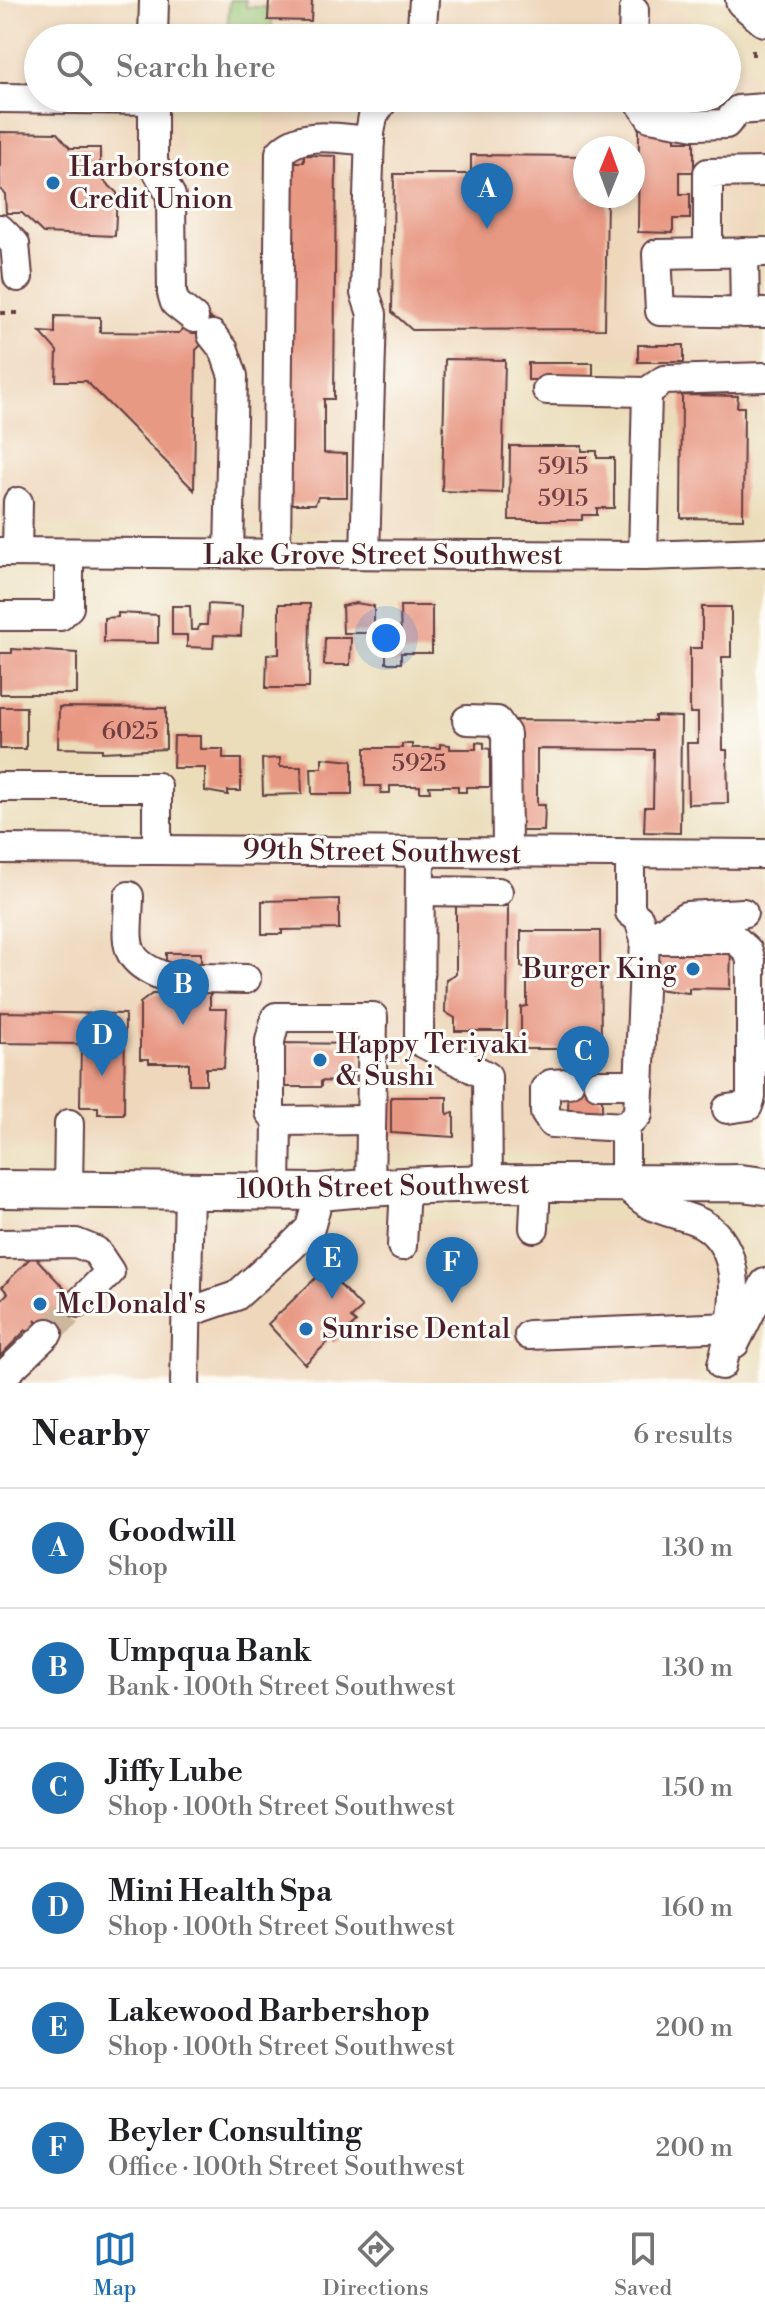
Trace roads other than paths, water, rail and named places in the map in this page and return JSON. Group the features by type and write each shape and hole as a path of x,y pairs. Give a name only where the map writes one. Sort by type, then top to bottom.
{"main road":[{"path":"744,0 757,41"},
{"name":"100th Street Southwest","path":"0,1189 320,1192 370,1187 488,1184 740,1183 765,1186"}],"street":[{"path":"153,24 154,0"},
{"path":"422,24 424,0"},
{"path":"634,10 634,24"},
{"path":"0,98 24,98"},
{"path":"741,110 765,108"},
{"path":"153,112 153,163 171,196 172,293 175,303 224,350 233,376 229,553"},
{"path":"365,554 372,314 365,293 370,141 376,112"},
{"path":"647,112 650,117 695,125 726,124 736,112"},
{"path":"276,554 280,153 286,146 311,137 370,141"},
{"path":"708,253 708,173 756,172"},
{"path":"0,229 15,244 18,277"},
{"path":"754,252 755,313 660,311 657,254 754,252"},
{"path":"547,390 647,392 664,380 765,377"},
{"path":"643,556 647,392"},
{"path":"9,552 18,502"},
{"name":"Lake Grove Street Southwest","path":"9,552 643,556 765,552"},
{"path":"0,616 60,616 69,607 69,553"},
{"path":"467,720 497,721 506,734 507,853"},
{"path":"0,787 157,787 157,850"},
{"name":"99th Street Southwest","path":"0,849 765,854"},
{"path":"420,853 419,1041 487,1076 488,1184"},
{"path":"630,854 630,912 639,919 648,939 638,1114 625,1127 625,1185 650,1205 691,1218 715,1233 730,1262 734,1283 732,1327 723,1374"},
{"path":"420,891 498,892"},
{"path":"129,896 131,956 141,968 166,977"},
{"path":"648,939 686,916 743,913"},
{"path":"648,939 735,939 748,951 751,961 751,1097 748,1106 727,1109"},
{"path":"201,978 246,979"},
{"path":"276,1191 277,1121 270,1112 270,1041 276,1017 373,1017 370,1187"},
{"path":"569,1083 551,1084 545,1089 545,1113 552,1123 625,1127"},
{"path":"598,1084 640,1084"},
{"path":"277,1121 370,1120"},
{"path":"68,1189 69,1124"},
{"path":"534,1228 536,1184"},
{"path":"402,1246 405,1186"},
{"path":"185,1383 189,1190"},
{"path":"186,1313 236,1296 291,1247 310,1228 320,1192"},
{"path":"0,1244 76,1243 96,1251 110,1272 79,1303"},
{"path":"723,1374 765,1283"},
{"path":"529,1335 732,1327"},
{"path":"0,1379 48,1333"}],"tunnel":[{"path":"48,1333 79,1303"}],"place":[{"name":"Harborstone Credit Union","path":"53,183"},
{"name":"Goodwill","path":"487,229"},
{"name":"Burger King","path":"693,969"},
{"name":"Umpqua Bank","path":"183,1025"},
{"name":"Happy Teriyaki & Sushi","path":"320,1060"},
{"name":"Mini Health Spa","path":"102,1076"},
{"name":"Jiffy Lube","path":"583,1092"},
{"name":"Lakewood Barbershop","path":"332,1299"},
{"name":"Beyler Consulting","path":"452,1303"},
{"name":"McDonald's","path":"40,1304"},
{"name":"Sunrise Dental","path":"306,1329"}]}
